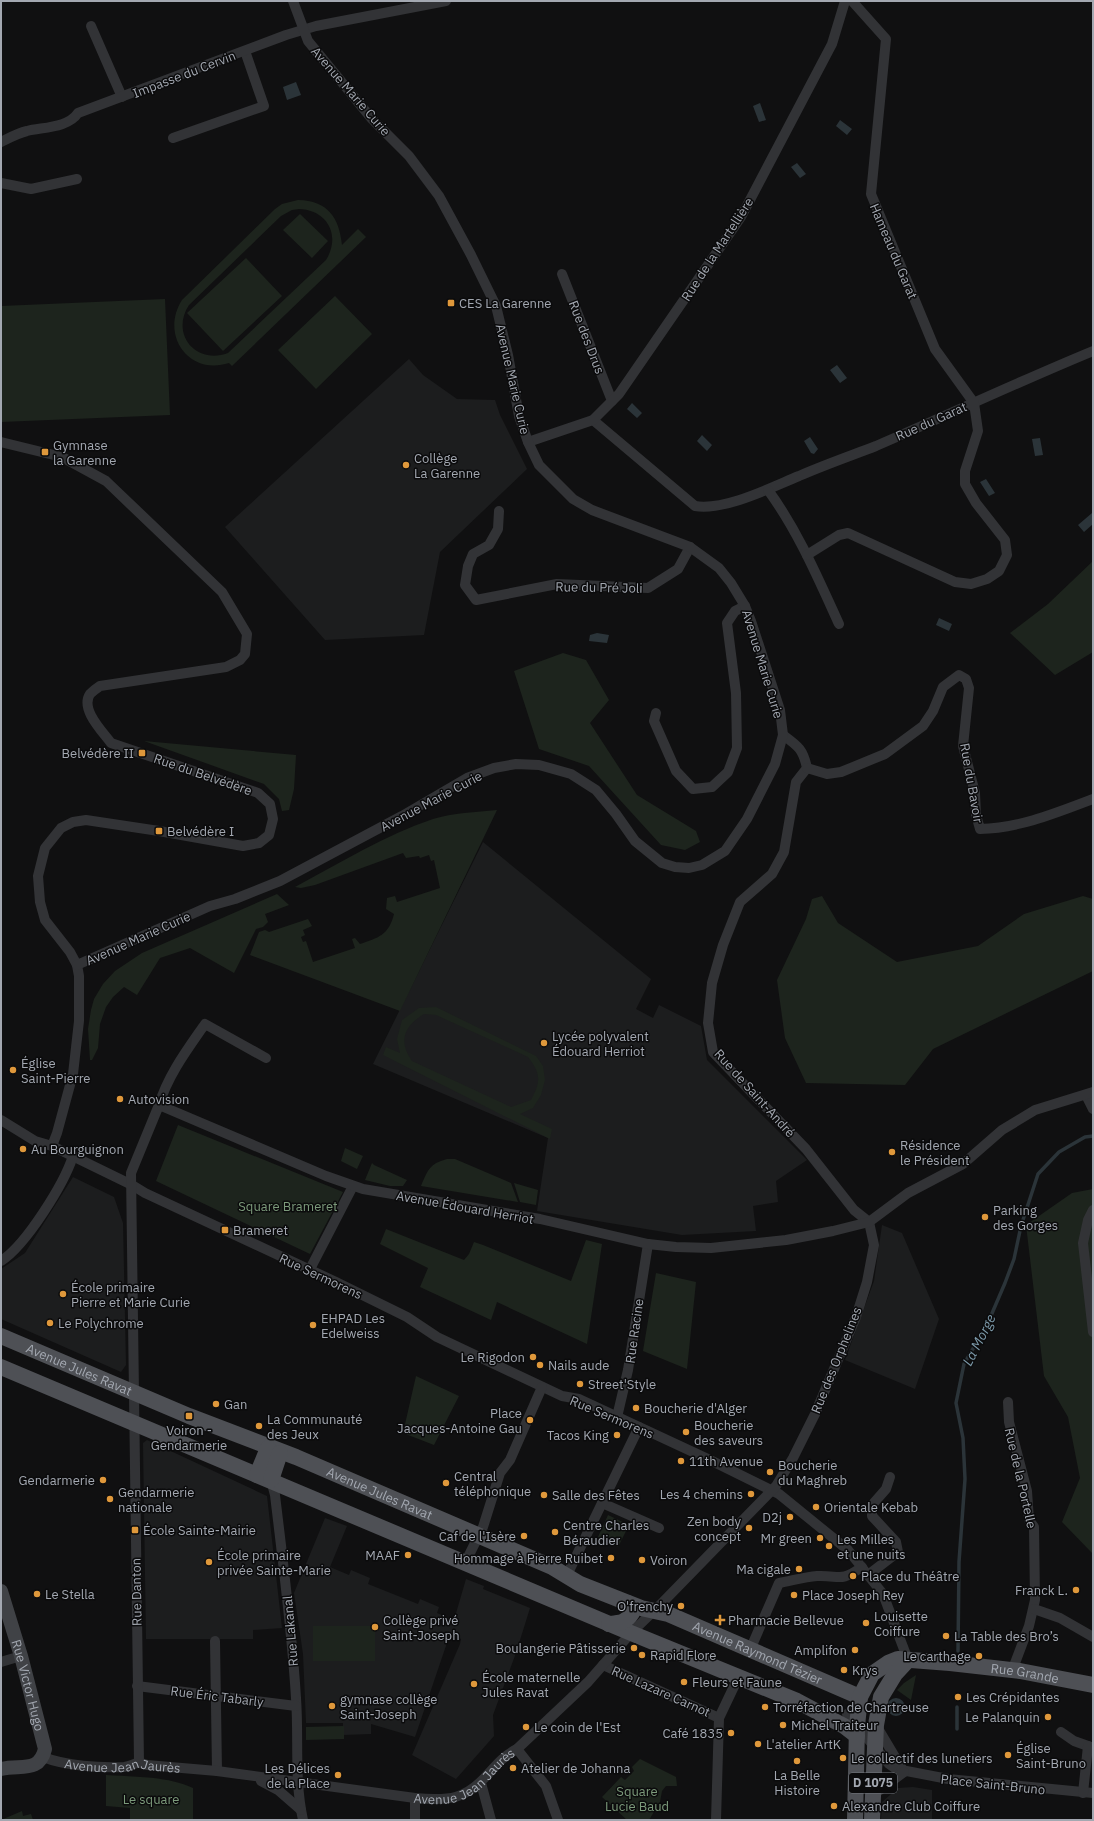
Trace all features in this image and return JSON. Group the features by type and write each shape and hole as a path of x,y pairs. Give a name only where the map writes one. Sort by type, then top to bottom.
{"main road":[{"name":"Avenue Jules Ravat","path":"1,1336 134,1393 274,1450 303,1460 552,1567 580,1584 654,1612"},
{"name":"Avenue Jules Ravat","path":"1,1366 630,1633"},
{"path":"264,1478 274,1450"},
{"name":"Rue Victor Hugo","path":"1,1591 21,1656 45,1750 43,1757"},
{"path":"609,1624 622,1623 628,1619 632,1613 628,1603"},
{"name":"Avenue Raymond Tézier","path":"654,1612 668,1614 750,1650 858,1714"},
{"name":"Avenue Raymond Tézier","path":"630,1633 797,1701 844,1726 858,1714"},
{"name":"Rue Grande","path":"858,1714 872,1674 898,1659 957,1664 1012,1671 1093,1685"},
{"path":"858,1714 876,1725 881,1697 894,1674 908,1660"},
{"path":"858,1714 881,1697"},
{"name":"Avenue Raymond Tézier","path":"797,1701 858,1714"},
{"path":"855,1820 858,1714"},
{"name":"D 1075","path":"872,1820 876,1725"},
{"path":"1,1769 33,1767 43,1757"}],"street":[{"name":"Avenue Marie Curie","path":"77,966 210,906 235,899 280,881 402,816 467,778 494,768 516,764 538,765 571,774 596,790 616,814 635,841 662,863 675,867 689,868 702,865 725,851 747,819 775,764 783,736 780,710 751,621 745,606 731,583 719,568 690,547 592,510 574,499 539,465 528,442 519,416 508,355 496,306 439,196 409,156 372,118 308,41 293,1"},
{"name":"Impasse du Cervin","path":"1,142 28,131 73,120 78,113 303,30 446,1"},
{"name":"Rue de la Martellière","path":"528,442 593,420 624,388 741,217 832,44 845,1"},
{"name":"Hameau du Garat","path":"852,1 886,39 871,194 935,349 974,403"},
{"name":"Impasse du Cervin","path":"91,26 122,97"},
{"name":"Impasse du Cervin","path":"173,138 264,106 245,51"},
{"path":"1,183 31,189 76,179"},
{"name":"Rue des Drus","path":"562,274 612,401"},
{"name":"Rue du Garat","path":"593,420 695,506 718,505 768,490 798,476 874,446 1093,351"},
{"path":"807,555 839,535 848,533 955,582 972,584 987,579 999,571 1007,555 1005,540 976,502 965,484 966,471 978,431 974,403"},
{"name":"Rue du Belvédère","path":"1,442 62,457 106,481 222,592 247,634 245,654 240,660 226,667 117,682 100,686 91,693 87,702 88,708 95,722 111,743 258,793 270,804 273,819 269,835 259,844 243,846 86,820 73,822 61,828 45,848 38,876 40,902 44,920 70,952 80,976 79,1016 73,1074 58,1133 52,1146"},
{"path":"768,490 782,509 807,555 839,624"},
{"name":"Rue du Pré Joli","path":"499,511 498,529 489,545 473,554 468,566 465,585 476,600 489,599 557,584 648,588 678,569 690,547"},
{"path":"656,713 654,722 676,771 693,789 712,787 728,772 737,748 737,740 736,693 727,622 735,611 745,606"},
{"name":"Rue du Bavoir","path":"807,768 827,774 841,772 885,754 923,726 933,711 943,687 959,675 966,679 969,688 963,746 975,793 976,815 980,829 991,829 1038,820 1093,799"},
{"path":"783,736 796,743 805,755 807,768"},
{"name":"Rue de Saint-André","path":"807,768 796,782 784,852 772,874 740,902 723,945 712,983 708,1023 713,1052 806,1149 854,1210 869,1222"},
{"path":"132,1185 131,1173 159,1106 164,1088 205,1024 266,1058"},
{"path":"869,1222 908,1193 963,1164 1002,1130 1035,1110 1089,1093 1093,1109"},
{"name":"Avenue Édouard Herriot","path":"159,1106 353,1186 409,1198 540,1219 648,1244 710,1248 747,1245 833,1231 869,1222"},
{"name":"Rue Sermorens","path":"1,1120 35,1141 52,1146 132,1185 145,1193 336,1282 407,1317 437,1337 562,1396 579,1399 773,1490 848,1550 865,1571 883,1594 908,1660"},
{"path":"1,1261 10,1255 23,1241 68,1170 73,1156"},
{"name":"Rue Danton","path":"132,1185 139,1762"},
{"path":"310,1271 353,1186"},
{"path":"1093,1210 1088,1220 1083,1243 1093,1332"},
{"name":"Rue des Orphelines","path":"654,1612 773,1490 793,1458 815,1414 856,1317 867,1282 874,1245 869,1222"},
{"name":"Rue Racine","path":"617,1417 628,1370 648,1244"},
{"path":"466,1563 478,1536 500,1473 510,1460 542,1387"},
{"name":"Rue de la Portelle","path":"1008,1402 1009,1422 1027,1491 1028,1520 1034,1527 1034,1609 1012,1671"},
{"path":"567,1575 639,1427"},
{"path":"750,1650 779,1583 817,1576 840,1578 865,1571 898,1552 896,1542 872,1516 872,1506 886,1489 890,1477"},
{"name":"Rue Lakanal","path":"264,1478 275,1495 285,1574 293,1652 296,1706 297,1783 302,1815"},
{"path":"602,1503 659,1528"},
{"path":"1034,1609 1060,1618 1093,1637"},
{"name":"Avenue Jean Jaurès","path":"43,1757 55,1762 98,1766 124,1767 139,1762 147,1765 217,1771 415,1798 438,1800 453,1798 469,1791 481,1783 507,1754 517,1749 588,1682 630,1633 654,1612"},
{"path":"215,1642 217,1771"},
{"path":"1,1662 21,1656"},
{"name":"Rue Lazare Carnot","path":"603,1665 719,1718"},
{"path":"716,1820 719,1718 738,1678"},
{"name":"Rue Éric Tabarly","path":"137,1686 296,1706"},
{"name":"Place Saint-Bruno","path":"858,1714 875,1746 889,1764 904,1772 948,1779 1088,1793 1090,1747"},
{"path":"873,1796 904,1772 876,1725"},
{"path":"1061,1732 1074,1741 1090,1747"},
{"path":"517,1749 546,1786 558,1820"},
{"name":"Avenue Jean Jaurès","path":"248,1776 278,1790 302,1815"},
{"path":"481,1783 491,1820"},
{"path":"415,1798 415,1820"}],"shaded area":[{"path":"296,82 301,95 287,100 283,87"},
{"path":"760,103 766,120 759,122 753,106"},
{"path":"840,120 852,129 847,135 836,126"},
{"path":"797,163 806,174 800,178 791,167"},
{"path":"409,359 423,375 457,399 495,400 500,415 527,469 440,552 424,635 325,640 225,527"},
{"path":"837,365 847,378 840,383 830,370"},
{"path":"632,403 642,413 637,418 627,409"},
{"path":"702,435 712,445 707,451 697,441"},
{"path":"810,437 818,449 814,454 811,453 804,441"},
{"path":"1040,438 1043,455 1035,456 1032,439"},
{"path":"986,479 995,493 989,496 980,482"},
{"path":"1092,513 1093,524 1084,532 1078,525"},
{"path":"939,618 952,624 949,631 936,625"},
{"path":"597,633 609,635 607,643 589,641 590,635"},
{"name":"Lycée polyvalent Édouard Herriot","path":"483,842 651,979 636,1009 653,1018 659,1005 701,1026 707,1060 807,1160 776,1181 778,1202 753,1206 756,1231 682,1235 537,1211 548,1138 373,1064"},
{"name":"École primaire Pierre et Marie Curie","path":"73,1177 114,1197 123,1223 126,1365 121,1372 1,1319 1,1269 25,1253"},
{"path":"882,1225 902,1233 939,1319 915,1389 845,1360 874,1281"},
{"name":"École primaire privée Sainte-Marie","path":"147,1440 267,1496 282,1628 253,1630 253,1639 146,1639 143,1443"},
{"name":"Collège privé Saint-Joseph","path":"325,1518 347,1526 330,1567 349,1575 351,1570 370,1578 368,1584 418,1604 420,1599 439,1607 437,1613 454,1620 466,1579 484,1586 483,1589 530,1608 516,1653 493,1715 494,1736 456,1779 412,1755 460,1644 461,1639 450,1634 415,1737 371,1724 371,1734 343,1735 343,1723 306,1723 303,1654 294,1593"},
{"path":"896,1698 902,1701 905,1707 902,1713 896,1716 890,1713 887,1707 890,1701"},
{"path":"913,1787 932,1790 932,1820 881,1820 882,1802 898,1788"}],"green space":[{"path":"298,200 308,201 324,207 335,219 342,245 358,229 366,237 232,366 229,363 214,365 201,363 190,358 182,349 176,338 174,326 176,313 182,300 275,209 282,204","holes":["292,210 309,210 318,214 324,219 332,234 330,251 326,260 228,353 216,356 206,355 197,351 189,344 185,336 183,326 184,316 189,305 281,216"]},
{"path":"300,214 328,241 312,258 283,230"},
{"path":"246,258 282,296 223,351 187,313"},
{"path":"335,296 372,334 316,389 278,350"},
{"path":"165,299 170,415 1,422 1,306"},
{"path":"1093,561 1093,652 1055,675 1010,633 1048,604"},
{"path":"563,653 586,660 609,700 590,723 637,795 696,831 700,842 685,850 661,845 589,766 539,749 514,671"},
{"path":"144,741 296,755 294,789 289,810 282,811 279,799 264,784"},
{"path":"497,810 400,1011 250,955 259,932 265,930 269,932 308,919 312,926 303,930 305,935 301,937 303,942 306,941 313,962 355,948 352,939 355,938 360,944 382,935 389,927 394,914 386,909 387,898 395,896 397,902 440,888 434,860 431,861 429,855 420,858 419,856 406,858 403,853 315,885 301,888 295,887 363,850 398,833 433,819 448,815"},
{"path":"277,894 289,905 265,914 268,922 263,927 256,929 234,973 190,948 160,958 137,995 124,987 113,997 106,1007 100,1024 98,1048 92,1060 90,1060 88,1029 94,999 103,984 115,971 142,953"},
{"path":"822,896 838,923 897,962 978,946 1024,914 1083,896 1093,899 1093,971 933,1049 905,1085 806,1083 785,1038 777,980 806,919 812,899"},
{"path":"436,1007 536,1056 543,1066 545,1080 541,1095 533,1108 520,1114 552,1129 550,1139 383,1055 386,1047 400,1053 397,1039 402,1020 419,1008","holes":["424,1014 436,1015 528,1057 535,1068 538,1078 537,1088 531,1100 511,1107 412,1061 405,1047 405,1034 412,1024"]},
{"name":"Square Brameret","path":"178,1125 343,1192 310,1254 156,1181"},
{"path":"345,1148 363,1156 357,1169 341,1161"},
{"path":"447,1159 455,1159 511,1183 518,1202 421,1186 430,1168 436,1163"},
{"path":"372,1163 407,1180 403,1186 390,1186 365,1180"},
{"path":"514,1183 538,1190 536,1205 520,1202"},
{"path":"1093,1189 1093,1554 1062,1522 1080,1478 1068,1417 1044,1376 1026,1225 1072,1193"},
{"path":"386,1229 464,1260 469,1254 474,1242 571,1281 586,1240 602,1244 587,1344 497,1302 491,1320 420,1287 428,1268 380,1244"},
{"path":"656,1273 696,1282 687,1369 643,1351"},
{"path":"416,1376 459,1396 434,1445 403,1433"},
{"path":"608,1515 629,1525 618,1547 598,1537"},
{"path":"313,1626 375,1626 375,1661 313,1661"},
{"path":"916,1675 911,1700 897,1690"},
{"path":"344,1726 344,1739 306,1740 306,1727"},
{"name":"Square Lucie Baud","path":"640,1759 676,1777 677,1786 666,1786 662,1791 660,1802 649,1820 627,1820 602,1797 621,1777 625,1780 634,1771 632,1767"},
{"name":"Le square","path":"106,1775 162,1779 193,1788 193,1819 130,1820 130,1808 106,1806"},
{"path":"22,1811 23,1816 31,1814 33,1820 1,1820"}],"waterway":[{"name":"La Morge","path":"958,1651 959,1562 965,1479 963,1438 956,1403 964,1364 987,1325 1005,1283 1014,1259 1021,1226 1038,1174 1059,1152 1085,1137 1093,1136"},
{"name":"La Morge","path":"957,1707 957,1729"}],"place":[{"name":"CES La Garenne","path":"451,303"},
{"name":"Gymnase la Garenne","path":"45,452"},
{"name":"Collège La Garenne","path":"406,465"},
{"name":"Belvédère II","path":"142,753"},
{"name":"Belvédère I","path":"159,831"},
{"name":"Lycée polyvalent Édouard Herriot","path":"544,1043"},
{"name":"Église Saint-Pierre","path":"13,1070"},
{"name":"Autovision","path":"120,1099"},
{"name":"Au Bourguignon","path":"23,1149"},
{"name":"Résidence le Président","path":"892,1152"},
{"name":"Parking des Gorges","path":"985,1217"},
{"name":"Brameret","path":"225,1230"},
{"name":"École primaire Pierre et Marie Curie","path":"63,1294"},
{"name":"Le Polychrome","path":"50,1323"},
{"name":"EHPAD Les Edelweiss","path":"313,1325"},
{"name":"Le Rigodon","path":"533,1357"},
{"name":"Nails aude","path":"540,1365"},
{"name":"Street'Style","path":"580,1384"},
{"name":"Gan","path":"216,1404"},
{"name":"Boucherie d'Alger","path":"636,1408"},
{"name":"Voiron - Gendarmerie","path":"189,1416"},
{"name":"Place Jacques-Antoine Gau","path":"530,1420"},
{"name":"La Communauté des Jeux","path":"259,1426"},
{"name":"Boucherie des saveurs","path":"686,1432"},
{"name":"Tacos King","path":"617,1435"},
{"name":"11th Avenue","path":"681,1461"},
{"name":"Boucherie du Maghreb","path":"770,1472"},
{"name":"Gendarmerie","path":"103,1480"},
{"name":"Central téléphonique","path":"446,1483"},
{"name":"Les 4 chemins","path":"751,1494"},
{"name":"Salle des Fêtes","path":"544,1495"},
{"name":"Gendarmerie nationale","path":"110,1499"},
{"name":"Orientale Kebab","path":"816,1507"},
{"name":"D2j","path":"790,1517"},
{"name":"Zen body concept","path":"749,1528"},
{"name":"École Sainte-Mairie","path":"135,1530"},
{"name":"Centre Charles Béraudier","path":"555,1532"},
{"name":"Caf de l'Isère","path":"524,1536"},
{"name":"Mr green","path":"820,1538"},
{"name":"Les Milles et une nuits","path":"829,1546"},
{"name":"MAAF","path":"408,1555"},
{"name":"Hommage à Pierre Ruibet","path":"611,1558"},
{"name":"Voiron","path":"642,1560"},
{"name":"École primaire privée Sainte-Marie","path":"209,1562"},
{"name":"Ma cigale","path":"799,1569"},
{"name":"Place du Théâtre","path":"853,1576"},
{"name":"Franck L.","path":"1076,1590"},
{"name":"Le Stella","path":"37,1594"},
{"name":"Place Joseph Rey","path":"794,1595"},
{"name":"O'frenchy","path":"681,1606"},
{"name":"Pharmacie Bellevue","path":"720,1620"},
{"name":"Louisette Coiffure","path":"866,1623"},
{"name":"Collège privé Saint-Joseph","path":"375,1627"},
{"name":"La Table des Bro’s","path":"946,1636"},
{"name":"Boulangerie Pâtisserie","path":"634,1648"},
{"name":"Amplifon","path":"855,1650"},
{"name":"Rapid Flore","path":"642,1655"},
{"name":"Le carthage","path":"979,1656"},
{"name":"Krys","path":"844,1670"},
{"name":"Fleurs et Faune","path":"684,1682"},
{"name":"École maternelle Jules Ravat","path":"474,1684"},
{"name":"Les Crépidantes","path":"958,1697"},
{"name":"gymnase collège Saint-Joseph","path":"332,1706"},
{"name":"Torréfaction de Chartreuse","path":"765,1707"},
{"name":"Le Palanquin","path":"1048,1717"},
{"name":"Michel Traiteur","path":"783,1725"},
{"name":"Le coin de l'Est","path":"526,1727"},
{"name":"Café 1835","path":"731,1733"},
{"name":"L'atelier ArtK","path":"758,1744"},
{"name":"Église Saint-Bruno","path":"1008,1755"},
{"name":"Le collectif des lunetiers","path":"843,1758"},
{"name":"La Belle Histoire","path":"797,1761"},
{"name":"Atelier de Johanna","path":"513,1768"},
{"name":"Les Délices de la Place","path":"338,1775"},
{"name":"Alexandre Club Coiffure","path":"834,1806"}]}
